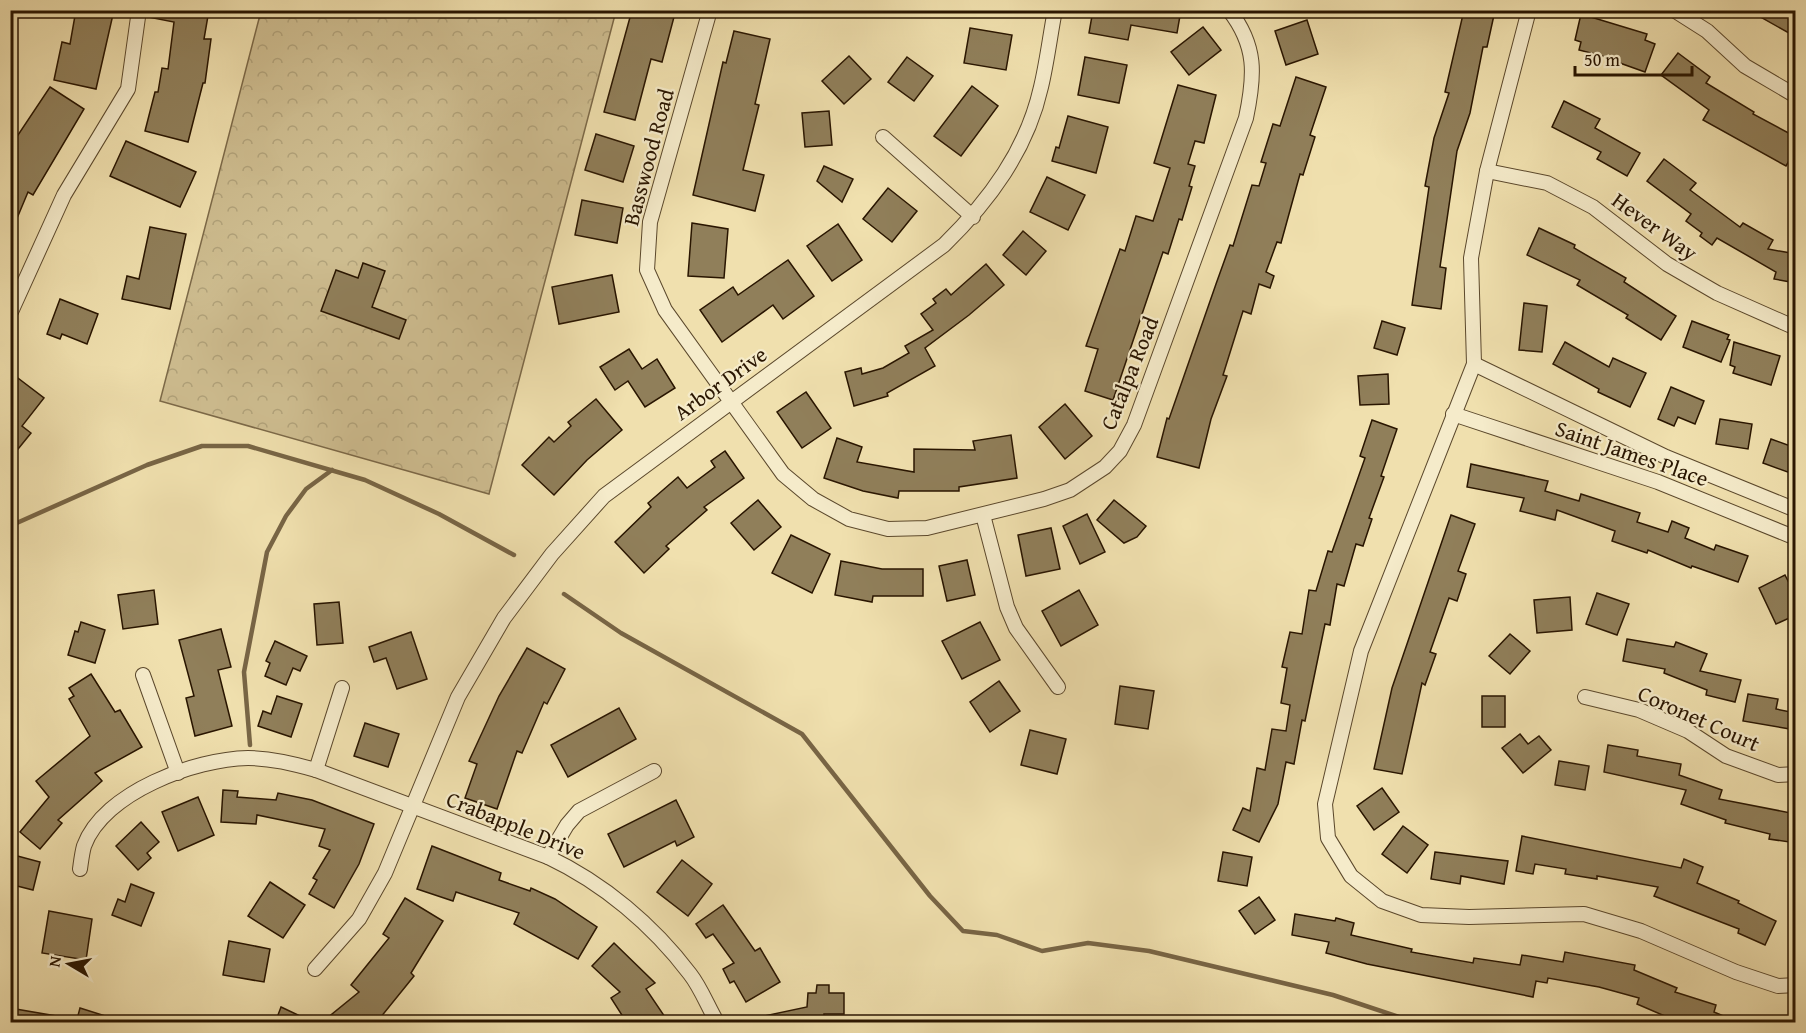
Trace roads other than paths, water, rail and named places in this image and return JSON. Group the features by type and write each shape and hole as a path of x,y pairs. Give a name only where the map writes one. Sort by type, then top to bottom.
{"street":[{"path":"10,314 64,195 128,89 139,10"},
{"name":"Basswood Road","path":"710,10 650,222 647,270 665,310 730,401"},
{"name":"Arbor Drive","path":"315,969 359,919 385,873 458,697 504,618 552,554 604,496 944,245 973,217 1020,147 1041,89 1055,10"},
{"name":"Catalpa Road","path":"730,401 783,474 813,500 867,526 927,528 1044,499 1089,479 1120,451 1134,425 1246,118 1253,83 1251,54 1242,27 1229,10"},
{"path":"1529,10 1487,171 1472,258 1473,364 1361,651 1325,804 1328,838 1351,876 1382,901 1421,915 1468,917 1584,914 1641,931 1736,972 1778,986 1796,986"},
{"path":"1674,10 1707,31 1745,66 1796,96"},
{"path":"883,137 973,217"},
{"name":"Hever Way","path":"1487,171 1547,183 1593,207 1667,264 1717,293 1796,327"},
{"name":"Saint James Place","path":"1473,364 1666,457 1796,510"},
{"name":"Saint James Place","path":"1453,414 1658,482 1796,538"},
{"path":"983,515 1007,608 1016,628 1058,687"},
{"path":"143,675 178,773"},
{"path":"316,770 342,688"},
{"name":"Coronet Court","path":"1585,697 1639,710 1688,731 1726,756 1778,775 1796,774"},
{"name":"Crabapple Drive","path":"80,869 85,845 100,821 122,802 148,785 212,761 249,758 289,763 316,770 548,857 581,873 629,909 690,974 717,1023"},
{"path":"548,857 567,825 579,811 654,771"}],"waterway":[{"path":"10,526 147,465 202,446 248,446 365,480 439,514 514,555"},
{"path":"250,745 244,672 267,552 286,516 306,489 332,470"},
{"path":"564,594 621,633 802,734 930,896 963,931 997,935 1042,951 1088,943 1149,951 1333,995 1414,1022"}]}
